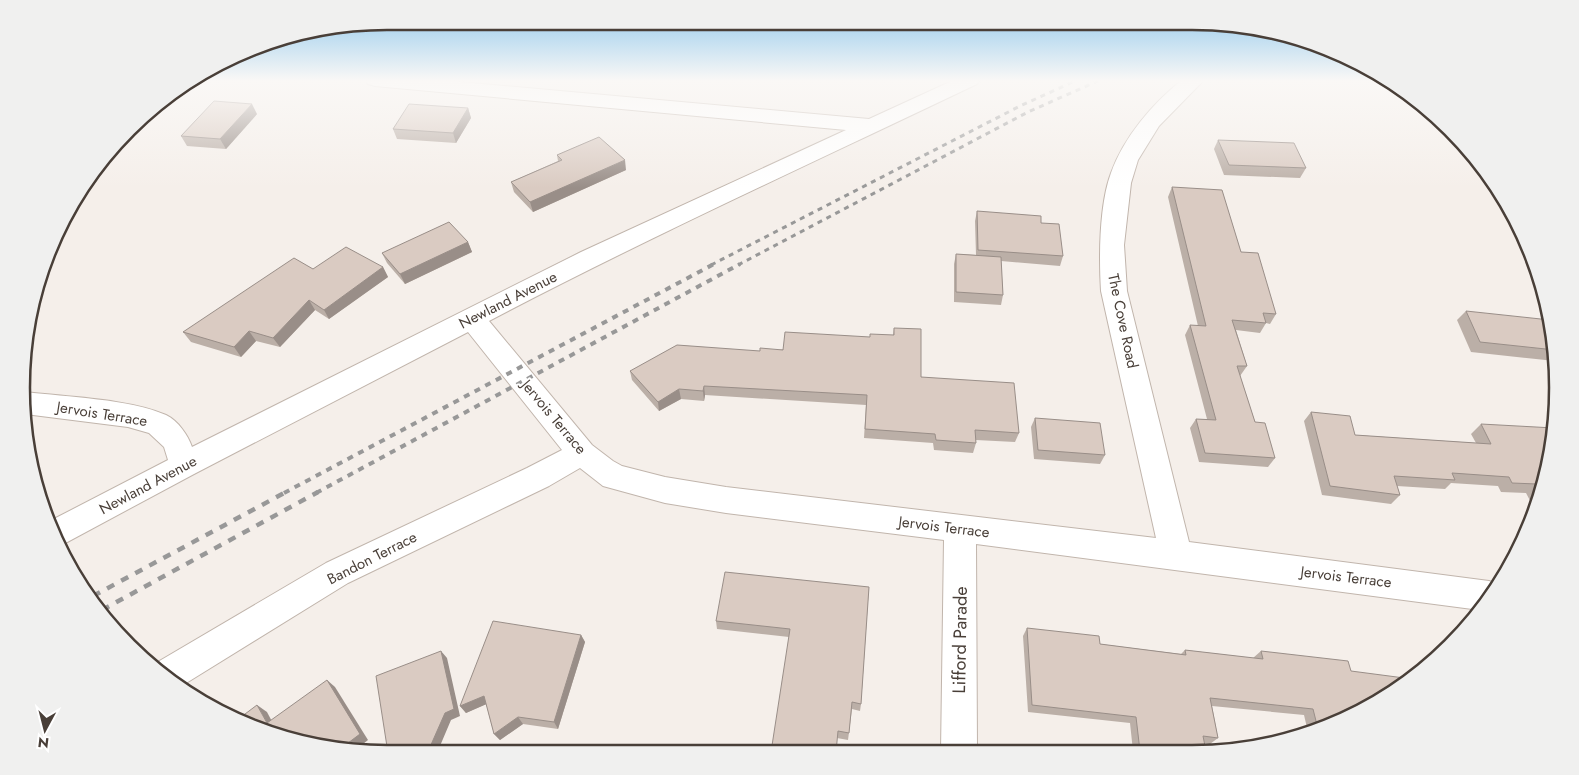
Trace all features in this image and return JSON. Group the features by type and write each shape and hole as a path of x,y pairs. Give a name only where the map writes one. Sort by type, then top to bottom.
{"street":[{"path":"768,116 875,126"},
{"name":"Newland Avenue","path":"60,532 184,465 617,245 895,116"},
{"name":"The Cove Road","path":"1156,116 1143,133 1122,173 1114,221 1111,256 1114,291 1176,555"},
{"name":"Jervois Terrace","path":"471,319 486,334 582,453 614,477 665,490 726,500 1176,555 1482,595"},
{"name":"Jervois Terrace","path":"31,403 128,416 158,424 176,441 184,465"},
{"name":"Bandon Terrace","path":"172,673 338,573 538,477 582,453"},
{"name":"Lifford Parade","path":"959,745 960,528"}],"building":[{"path":"200,116 241,116 220,139 181,136"},
{"path":"401,116 463,116 453,133 393,129"},
{"path":"599,137 625,160 530,202 511,182 562,160 557,155"},
{"path":"1218,140 1294,143 1306,168 1229,165"},
{"path":"1172,187 1222,190 1241,252 1258,253 1276,314 1263,313 1266,323 1232,320 1247,366 1237,366 1255,422 1265,423 1275,458 1205,453 1196,419 1216,420 1190,325 1206,326"},
{"path":"977,211 1041,216 1041,223 1059,224 1063,256 978,250"},
{"path":"449,222 468,242 400,274 382,253"},
{"path":"346,247 383,267 324,310 309,300 273,338 249,331 234,347 183,332 294,258 313,269"},
{"path":"956,254 1001,257 1003,295 956,292"},
{"path":"1466,311 1542,319 1547,349 1480,342"},
{"path":"894,328 921,329 921,377 1014,383 1019,433 975,430 976,443 936,440 935,434 865,429 867,395 704,386 703,391 679,389 658,402 630,371 677,345 760,351 760,348 783,350 785,332 870,337 870,334 894,335"},
{"path":"1311,412 1350,416 1355,435 1491,444 1481,424 1547,428 1536,484 1512,483 1509,477 1452,473 1455,480 1394,476 1400,495 1330,486"},
{"path":"1035,418 1100,423 1105,455 1038,450"},
{"path":"725,572 869,587 861,704 852,702 849,733 838,731 837,745 772,745 790,629 716,621"},
{"path":"493,621 581,635 554,722 518,717 494,734 484,696 460,706"},
{"path":"1027,628 1099,636 1100,644 1186,655 1185,650 1263,659 1261,651 1348,661 1351,671 1400,677 1350,708 1316,722 1313,709 1210,698 1218,738 1203,736 1205,744 1139,745 1136,717 1032,705"},
{"path":"441,651 454,709 445,713 431,745 387,745 376,676"},
{"path":"327,680 360,734 348,743 341,742 295,733 244,715 257,705 267,723"}],"railway":[{"path":"711,265 1000,116"},
{"path":"738,265 1020,116"},
{"path":"284,493 714,264"},
{"path":"316,493 740,264"},
{"path":"96,594 286,492"},
{"path":"106,608 318,492"}]}
